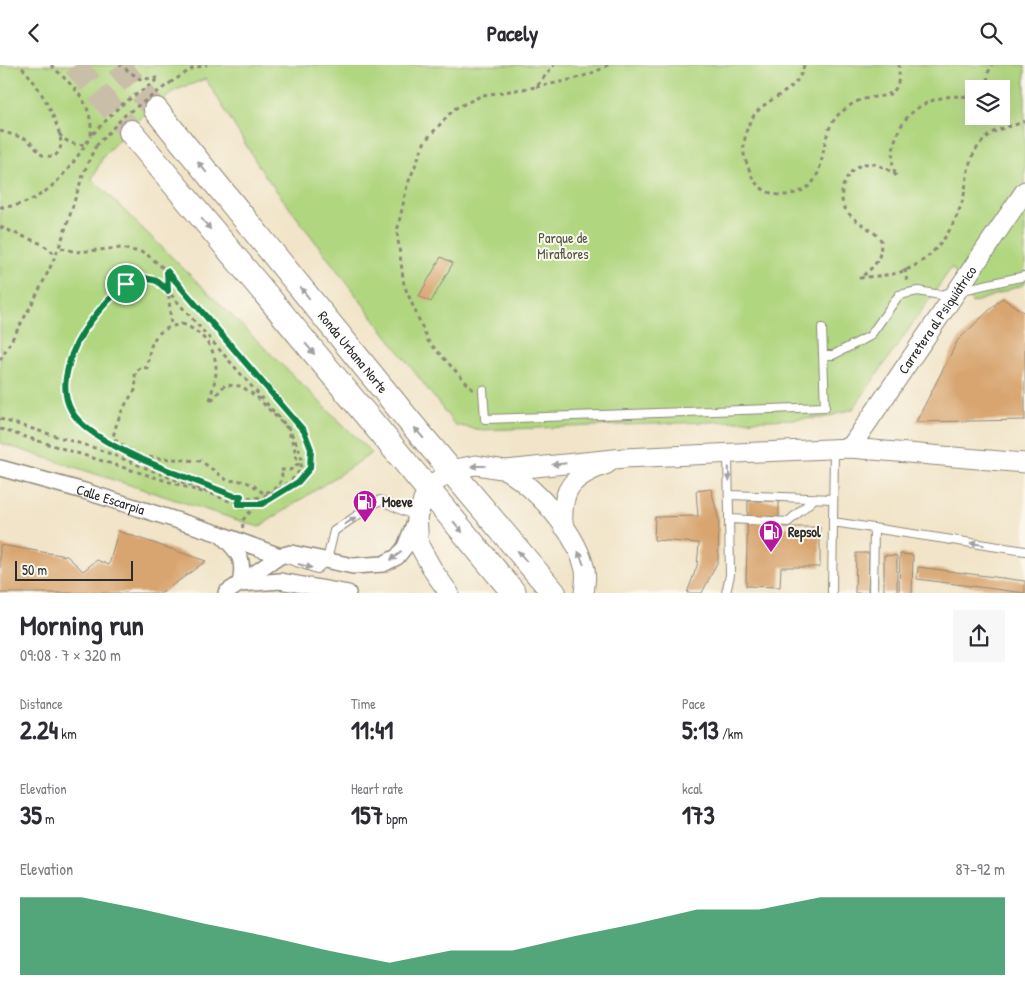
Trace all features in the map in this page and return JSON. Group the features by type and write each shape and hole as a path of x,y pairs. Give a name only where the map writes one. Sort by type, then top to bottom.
{"main road":[{"name":"Ronda Urbana Norte","path":"156,110 450,470 554,593"},
{"path":"131,132 514,593"}],"street":[{"name":"Carretera al Psiquiátrico","path":"842,449 957,292 1025,191"},
{"path":"449,593 434,572 419,545 417,517 427,490 450,470 476,465 506,470 624,458 842,449 1025,463"},
{"path":"563,526 562,505 565,493 573,482 592,469 624,458"},
{"name":"Calle Escarpia","path":"0,468 75,488 220,534 280,556 291,553 353,566 383,564 397,557 406,547 417,517"},
{"path":"506,470 537,493 563,526 580,554 585,567 584,593"},
{"name":"Calle Escarpia","path":"220,534 237,550 243,567 240,584"},
{"path":"226,593 280,556"},
{"path":"240,584 280,581 348,593"}],"lane":[{"path":"822,355 833,355 870,336 899,295 918,291 940,295 1025,276"},
{"path":"483,390 485,419 825,407 822,328"},
{"path":"832,593 833,499 842,449"},
{"path":"726,593 730,575 728,454"},
{"path":"730,495 833,499"},
{"path":"729,519 788,522 815,498"},
{"path":"327,560 334,531 380,500 417,517"},
{"path":"833,522 1025,551"},
{"path":"873,593 874,528"}],"path":[{"path":"0,131 27,139 42,155 54,157 60,151 61,143 54,119 42,93 29,73 19,65"},
{"path":"51,65 85,100 92,119 91,136"},
{"path":"0,207 17,205 40,197 61,177 91,136 120,106 158,77 140,79 120,65"},
{"path":"0,360 24,319 55,254 84,169 96,146 125,115 193,68 204,65"},
{"path":"536,87 554,65"},
{"path":"483,390 471,390 428,341 404,285 397,233 407,186 425,141 454,109 483,95 565,81 599,71 608,65"},
{"path":"804,65 800,77 793,86 763,104 753,115 747,127 743,154 756,184 766,191 781,195 804,190 813,183 822,164 827,133 838,115 858,101 881,98 894,90 898,82 899,65"},
{"path":"988,80 988,73 992,65"},
{"path":"965,97 951,95 926,103 914,111 905,121 895,139 892,163 896,176 883,167 865,164 851,172 847,177 841,193 847,211 854,220 872,230 881,240 880,256 877,263 860,278 899,272 922,261 943,242 955,219 964,195 966,170 972,155 988,135 1025,121"},
{"path":"57,132 65,141 73,144 86,144"},
{"path":"0,227 42,244 55,254"},
{"path":"0,429 238,504 262,504 298,482 310,468 311,449 304,431 167,271 145,253 121,248 76,252 58,247"},
{"path":"167,271 170,327"},
{"path":"137,276 157,281 168,291 289,429 301,453 301,467 295,477 264,495 254,498 234,496 120,450 80,425 71,410 66,396 65,380 74,349 94,318 126,284 137,276"},
{"path":"182,325 193,328 203,336 210,348 216,372 210,402 225,385 241,387 258,397 287,428 298,464 290,470 280,469 282,475 279,486 264,494 254,485 241,480 228,481 201,461 144,457 128,449 113,438 116,422 124,405 136,389 136,373 141,367 147,368 148,355 154,339 164,328 170,327 182,325"},
{"path":"0,419 98,449 238,504"},
{"path":"238,504 241,496"},
{"path":"245,543 242,521 257,504"}],"green space":[{"name":"Parque de Miraflores","path":"0,65 1025,65 1025,284 972,303 952,267 853,409 823,418 481,430 455,425 263,173 206,79 176,90 138,120 104,155 92,179 372,453 259,527 0,443"}],"building":[{"path":"441,257 453,263 431,302 419,296"},
{"path":"1002,298 1025,313 1025,420 916,422 958,340"},
{"path":"711,489 719,521 718,561 702,593 687,593 697,566 699,543 654,540 655,517 698,516 696,491"},
{"path":"748,501 779,501 779,527 820,527 820,567 781,567 780,587 746,586"},
{"path":"118,531 206,561 162,593 0,593 0,545 67,556 83,571 97,560 109,565"},
{"path":"856,553 869,553 868,593 855,593"},
{"path":"900,554 913,555 912,593 899,593"},
{"path":"884,555 897,556 897,593 884,593"},
{"path":"918,567 1025,581 1025,593 917,579"}],"tunnel":[{"path":"75,65 131,132"},
{"path":"118,65 156,110"}],"place":[{"name":"Moeve","path":"365,523"},
{"name":"Repsol","path":"771,553"}],"route":[{"path":"167,271 304,431 311,449 310,468 298,482 262,504 238,504 241,496 234,496 120,450 80,425 71,410 66,396 65,380 68,367 74,349 83,333 94,318 126,284 137,276 146,277 157,281 168,291 167,271"}]}
